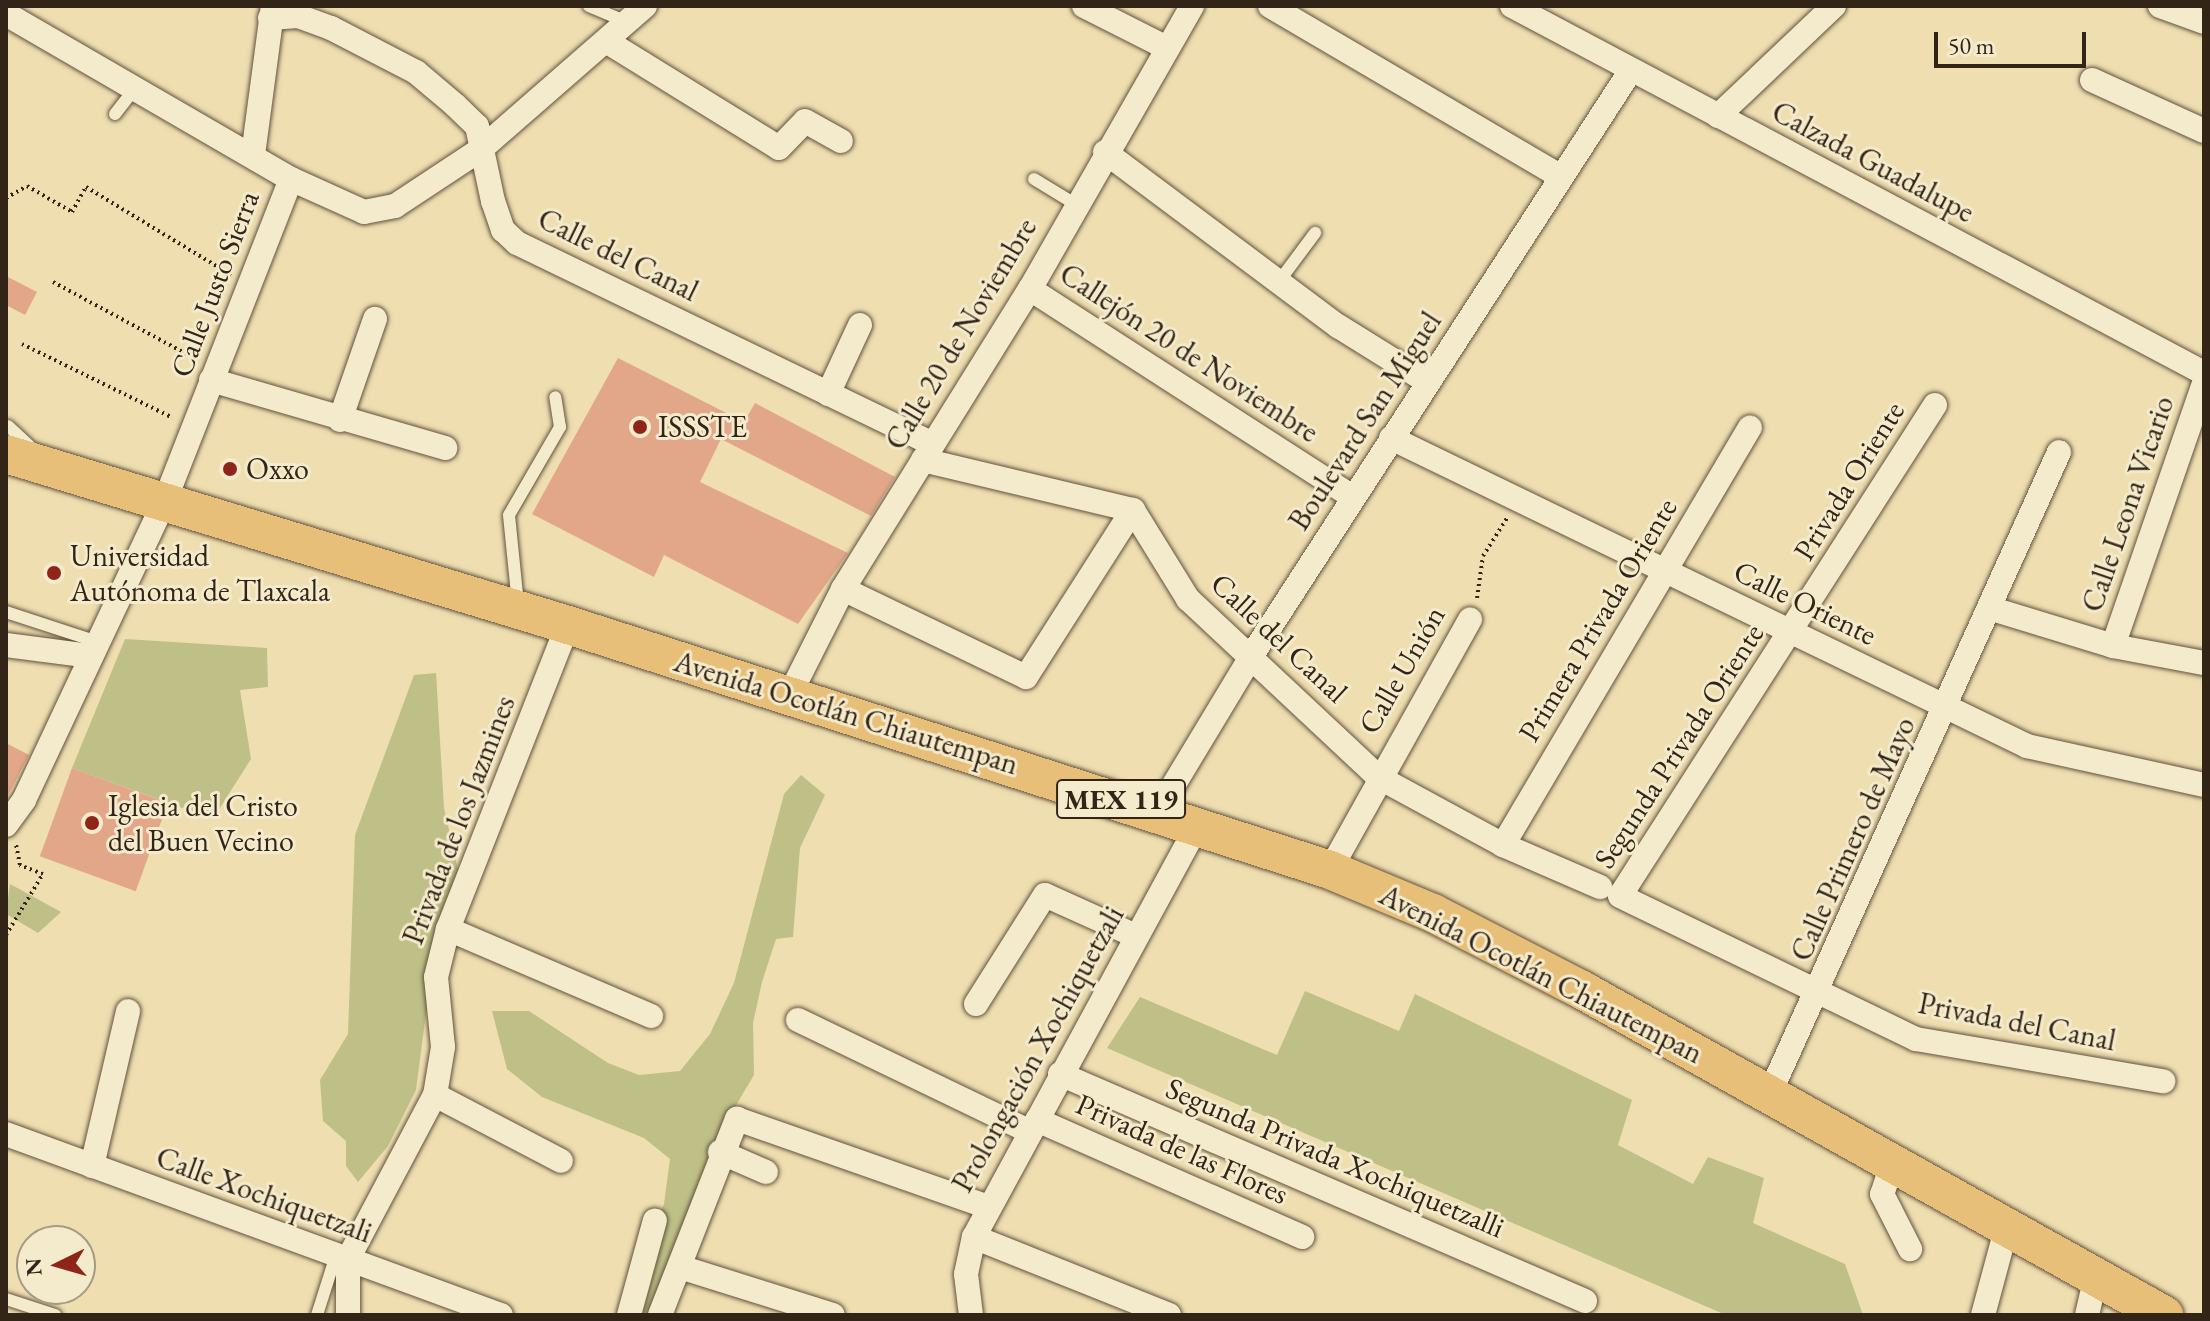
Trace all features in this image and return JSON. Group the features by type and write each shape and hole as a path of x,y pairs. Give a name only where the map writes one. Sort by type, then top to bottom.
{"main road":[{"name":"Avenida Ocotlán Chiautempan","path":"7,440 54,468 1199,823 1330,870 1433,913 1770,1093 2164,1315"}],"street":[{"path":"1084,6 1167,48"},
{"name":"Calle 20 de Noviembre","path":"789,696 843,589 1030,289 1075,204 1192,6"},
{"path":"1270,6 1561,177"},
{"name":"Calzada Guadalupe","path":"1512,6 2204,373"},
{"path":"1718,116 1834,6"},
{"path":"2160,6 2204,22"},
{"path":"253,155 269,69 272,12"},
{"name":"Calle del Canal","path":"272,12 298,16 331,28 416,72 477,126 480,150 503,230 517,243 828,394 927,452 1133,510 1188,599 1252,655 1378,777 1503,845 1610,892 1818,996"},
{"path":"6,14 291,179"},
{"name":"Calle Justo Sierra","path":"9,823 164,503 291,179 364,212 382,211 480,150 637,14"},
{"path":"606,41 779,148 805,121 841,141"},
{"name":"Boulevard San Miguel","path":"1158,811 1252,655 1631,70"},
{"path":"2092,80 2204,131"},
{"path":"1105,152 1338,326 1428,382"},
{"name":"Callejón 20 de Noviembre","path":"1030,289 1353,497"},
{"path":"340,420 375,319"},
{"path":"828,394 860,325"},
{"path":"214,375 340,420 445,448"},
{"name":"Calle Leona Vicario","path":"2113,646 2204,383"},
{"name":"Privada Oriente","path":"1791,631 1935,405"},
{"name":"Primera Privada Oriente","path":"1503,845 1750,428"},
{"name":"Calle Oriente","path":"1391,438 1945,707 2061,757 2204,785"},
{"name":"Calle Primero de Mayo","path":"1770,1093 1818,996 2059,452"},
{"path":"843,589 1026,677 1133,510"},
{"name":"Calle Leona Vicario","path":"1989,608 2113,646 2204,663"},
{"name":"Calle Unión","path":"1330,870 1378,777 1470,619"},
{"name":"Privada de los Jazmines","path":"342,1257 435,1095 443,1047 436,977 448,929 568,625"},
{"name":"Segunda Privada Oriente","path":"1610,892 1791,631"},
{"path":"6,645 95,649"},
{"name":"Prolongación Xochiquetzali","path":"976,1313 966,1274 974,1237 1199,823"},
{"path":"976,1004 1045,895 1136,936"},
{"path":"448,929 651,1016"},
{"name":"Privada del Canal","path":"1818,996 1916,1039 2163,1081"},
{"path":"92,1166 128,1011"},
{"name":"Privada de las Flores","path":"798,1020 1033,1126 1302,1237"},
{"name":"Segunda Privada Xochiquetzalli","path":"1060,1074 1585,1301"},
{"path":"435,1095 561,1161"},
{"path":"660,1315 720,1152 737,1119 988,1207"},
{"name":"Calle Xochiquetzali","path":"6,1134 501,1315"},
{"path":"720,1152 766,1172"},
{"path":"1893,1161 1882,1194 1910,1249"},
{"path":"629,1315 655,1220"},
{"path":"1983,1315 2007,1226"},
{"path":"974,1237 1169,1315"},
{"path":"342,1257 348,1314"},
{"path":"680,1267 833,1315"},
{"path":"2087,1315 2096,1276"}],"lane":[{"path":"589,6 637,14"},
{"path":"115,114 135,88"},
{"path":"1034,179 1075,204"},
{"path":"1280,280 1315,233"},
{"path":"519,611 509,515 560,427 555,397"},
{"path":"6,612 95,649"},
{"path":"317,1315 342,1257"},
{"path":"6,1299 55,1315"}],"path":[{"path":"6,198 27,186 72,212 86,187 249,285"},
{"path":"53,282 214,375"},
{"path":"22,344 193,429"},
{"name":"Calle Unión","path":"1470,619 1483,556 1519,499"},
{"path":"6,935 43,874 20,865 9,823"}],"green space":[{"path":"125,639 267,648 268,687 240,690 251,759 213,819 72,768"},
{"path":"436,673 444,808 460,878 433,960 416,1090 388,1146 358,1182 346,1166 346,1141 323,1121 320,1080 348,1034 355,835 414,675"},
{"path":"801,775 825,795 800,848 793,937 776,939 762,982 753,1023 754,1075 723,1127 653,1315 634,1315 631,1280 664,1204 670,1159 644,1138 542,1097 507,1069 492,1011 529,1011 608,1063 639,1075 680,1071 710,1034 734,983 784,794"},
{"path":"10,884 61,912 38,933 6,914"},
{"path":"1305,991 1399,1031 1415,994 1632,1100 1618,1145 1693,1184 1708,1157 1764,1178 1753,1223 1845,1264 1863,1315 1726,1315 1107,1048 1140,997 1277,1055"}],"building":[{"path":"6,276 37,292 25,315 6,305"},
{"path":"618,358 744,422 755,403 895,477 871,516 721,439 700,482 848,553 798,624 664,555 654,577 532,514"},
{"path":"6,743 29,755 6,799"},
{"path":"72,768 168,803 136,891 40,856"}],"place":[{"name":"ISSSTE","path":"640,427"},
{"name":"Oxxo","path":"230,469"},
{"name":"Universidad Autónoma de Tlaxcala","path":"54,573"},
{"name":"Iglesia del Cristo del Buen Vecino","path":"92,823"}]}
